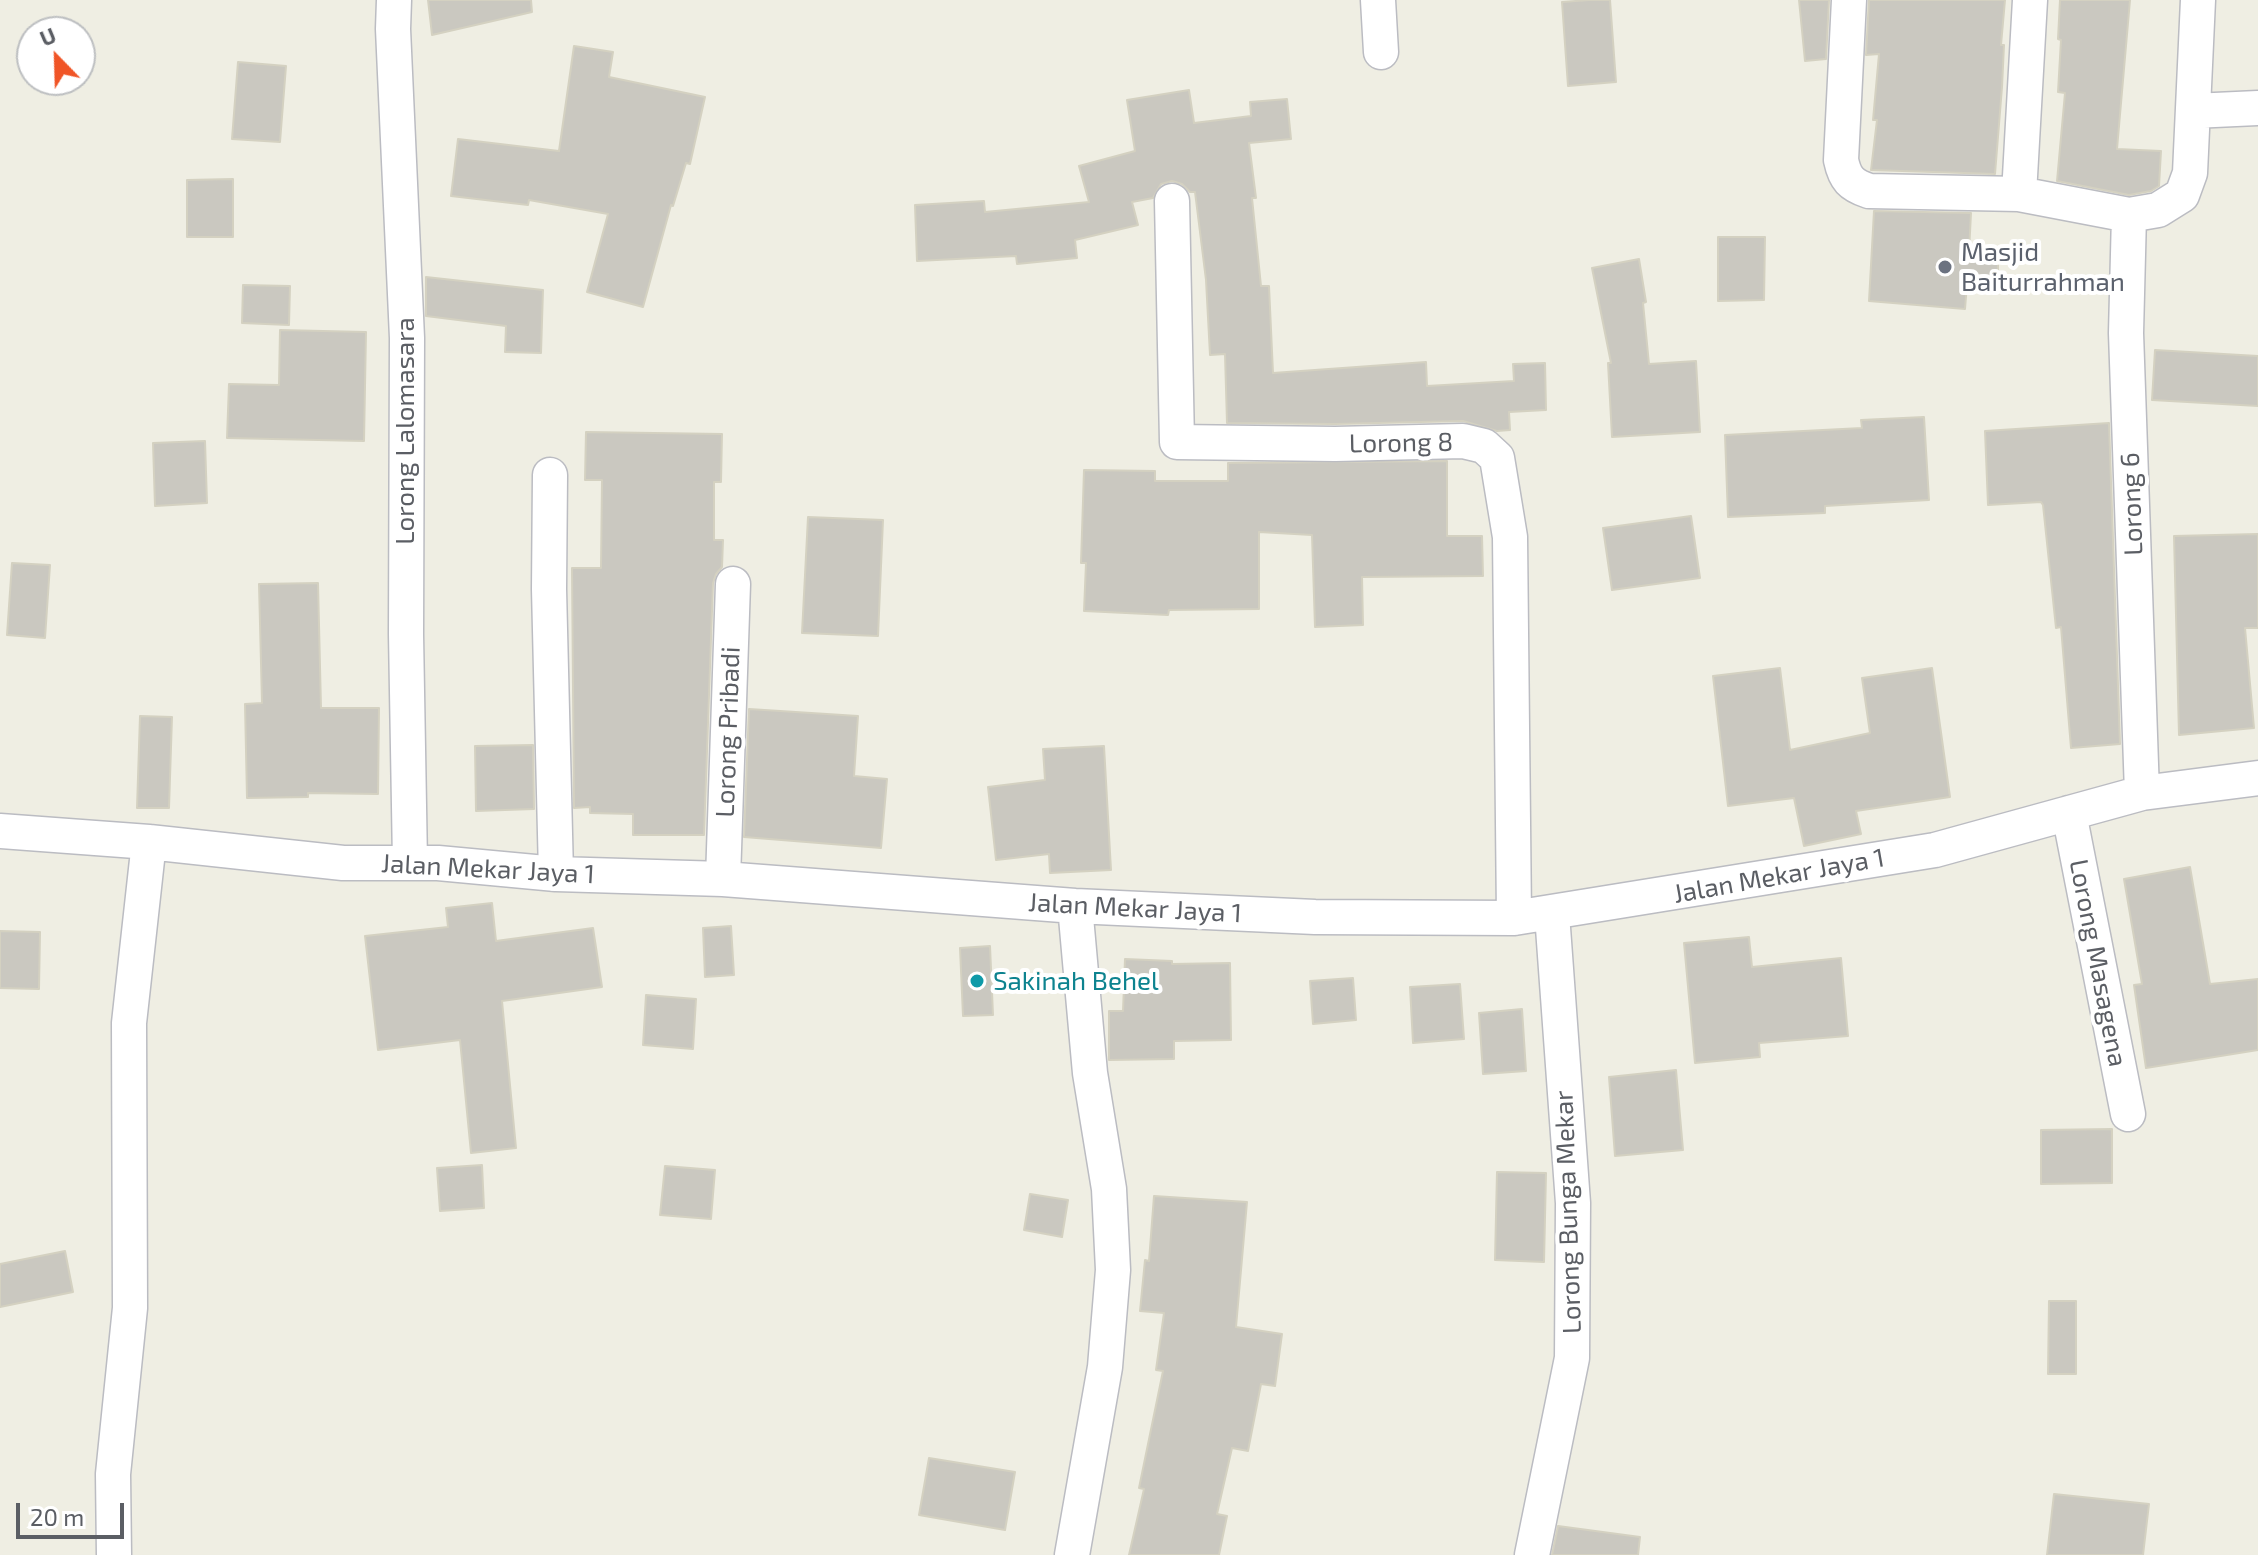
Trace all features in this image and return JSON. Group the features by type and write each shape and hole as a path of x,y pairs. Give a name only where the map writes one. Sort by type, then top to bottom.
{"street":[{"name":"Lorong Lalomasara","path":"394,0 407,338 406,634 410,863"},
{"path":"1378,0 1381,52"},
{"path":"1849,0 1841,160 1844,176 1853,186 1869,191 2019,194 2129,215 2158,210 2182,195 2190,173 2198,0"},
{"path":"2019,194 2030,0"},
{"path":"2193,111 2258,108"},
{"name":"Lorong 8","path":"1172,201 1177,442 1335,444 1463,441 1484,446 1497,458 1510,537 1514,918"},
{"name":"Lorong 6","path":"2129,215 2126,333 2142,793"},
{"path":"550,475 549,589 556,874"},
{"name":"Lorong Pribadi","path":"723,879 733,584"},
{"name":"Jalan Mekar Jaya 1","path":"0,831 149,842 343,863 438,863 556,874 723,879 1075,906 1315,917 1514,918 1935,850 2142,793 2258,778"},
{"name":"Lorong Masagena","path":"2069,813 2128,1114"},
{"path":"114,1555 113,1474 130,1308 129,1023 149,842"},
{"path":"1072,1555 1105,1367 1113,1270 1109,1189 1090,1073 1075,906"},
{"name":"Lorong Bunga Mekar","path":"1532,1555 1572,1358 1573,1203 1552,914"}],"building":[{"path":"428,0 531,0 532,12 432,35"},
{"path":"1610,0 1616,82 1568,86 1562,2"},
{"path":"1799,0 1829,0 1826,59 1805,61"},
{"path":"1869,0 2005,0 1995,174 1871,170 1877,120 1873,120 1879,54 1866,55"},
{"path":"2060,0 2130,0 2117,149 2161,151 2159,186 2151,191 2129,195 2057,181 2065,93 2058,92"},
{"path":"574,46 613,52 609,77 705,97 690,164 686,163 671,205 643,307 587,292 608,214 529,200 528,205 451,196 458,139 559,151"},
{"path":"238,62 286,66 280,142 232,139"},
{"path":"1189,90 1194,123 1251,116 1250,102 1287,99 1291,139 1249,143 1261,286 1269,286 1273,373 1426,362 1427,386 1514,381 1513,364 1545,363 1546,410 1509,412 1510,430 1497,431 1463,421 1227,423 1225,354 1210,355 1206,280 1195,192 1172,181 1161,184 1153,198 1132,202 1138,225 1075,240 1077,258 1017,264 1016,256 917,261 915,205 984,201 985,212 1089,202 1079,166 1135,151 1127,100"},
{"path":"233,179 233,237 187,237 187,180"},
{"path":"1874,211 1971,213 1969,252 1998,252 1998,284 1967,284 1965,309 1869,301"},
{"path":"1718,237 1765,237 1764,300 1718,301"},
{"path":"1639,259 1646,302 1643,303 1649,364 1696,361 1700,432 1612,437 1608,363 1611,363 1592,268"},
{"path":"426,277 543,290 541,353 505,352 506,326 426,316"},
{"path":"243,285 290,286 289,325 242,323"},
{"path":"280,330 366,332 364,441 227,438 229,384 279,385"},
{"path":"2155,350 2258,356 2258,406 2152,400"},
{"path":"1924,417 1929,500 1825,506 1825,513 1728,517 1725,435 1862,428 1861,420"},
{"path":"2109,423 2120,744 2071,748 2061,627 2056,628 2043,505 2041,502 1988,505 1985,431"},
{"path":"586,432 722,434 721,482 714,482 714,540 723,540 722,567 713,583 704,835 633,835 633,814 590,813 590,807 574,808 572,568 601,568 602,480 585,480"},
{"path":"205,441 207,503 155,506 153,443"},
{"path":"1447,461 1447,536 1482,536 1483,576 1362,577 1363,625 1315,627 1312,535 1259,532 1259,609 1169,610 1168,615 1084,611 1086,563 1081,563 1084,470 1155,471 1155,481 1228,481 1228,463"},
{"path":"1691,516 1700,578 1612,590 1603,528"},
{"path":"808,517 883,520 878,636 802,633"},
{"path":"2258,534 2258,628 2245,628 2254,728 2179,735 2174,536"},
{"path":"12,563 50,565 45,638 7,635"},
{"path":"318,583 321,708 379,708 378,794 308,793 308,797 247,798 245,704 262,703 259,584"},
{"path":"1780,668 1790,750 1870,733 1862,678 1932,668 1950,797 1856,811 1861,834 1804,846 1794,798 1728,806 1713,676"},
{"path":"749,709 858,716 854,776 887,779 881,848 744,837"},
{"path":"140,716 172,717 169,808 137,808"},
{"path":"533,745 534,809 476,811 475,746"},
{"path":"1104,746 1111,870 1050,873 1049,854 996,860 988,787 1045,780 1043,749"},
{"path":"2190,867 2210,984 2258,979 2258,1050 2146,1068 2134,985 2142,984 2124,879"},
{"path":"492,903 496,941 593,928 602,987 502,1001 516,1148 471,1153 460,1040 378,1050 365,936 448,927 446,908"},
{"path":"731,926 734,975 705,977 703,928"},
{"path":"0,931 40,932 39,989 0,988"},
{"path":"1749,937 1752,967 1841,958 1848,1036 1759,1043 1760,1057 1695,1063 1684,943"},
{"name":"Sakinah Behel","path":"990,946 993,1015 963,1016 960,948"},
{"path":"1125,959 1172,961 1172,964 1230,963 1231,1040 1174,1041 1174,1059 1109,1060 1109,1011 1123,1011"},
{"path":"1353,978 1356,1020 1313,1024 1310,981"},
{"path":"1460,984 1464,1039 1413,1043 1410,987"},
{"path":"646,995 696,999 693,1049 643,1045"},
{"path":"1522,1009 1526,1071 1483,1074 1479,1013"},
{"path":"1676,1070 1683,1150 1615,1156 1609,1077"},
{"path":"2112,1129 2112,1183 2041,1184 2041,1130"},
{"path":"482,1165 484,1208 440,1211 437,1168"},
{"path":"665,1166 715,1170 711,1219 660,1215"},
{"path":"1497,1172 1546,1173 1544,1262 1495,1260"},
{"path":"1030,1194 1068,1200 1062,1237 1024,1230"},
{"path":"1154,1196 1247,1202 1236,1327 1282,1334 1275,1386 1261,1384 1248,1451 1232,1448 1217,1514 1227,1516 1219,1555 1129,1555 1144,1489 1139,1488 1163,1371 1156,1370 1164,1313 1140,1311 1145,1260 1149,1261"},
{"path":"65,1251 73,1292 0,1307 0,1264"},
{"path":"2049,1301 2076,1301 2076,1374 2048,1374"},
{"path":"929,1458 1015,1472 1005,1530 919,1515"},
{"path":"2054,1494 2149,1504 2143,1555 2047,1555"},
{"path":"1558,1526 1640,1537 1638,1555 1552,1555"}],"place":[{"name":"Masjid Baiturrahman","path":"1945,267"},
{"name":"Sakinah Behel","path":"977,981"}]}
